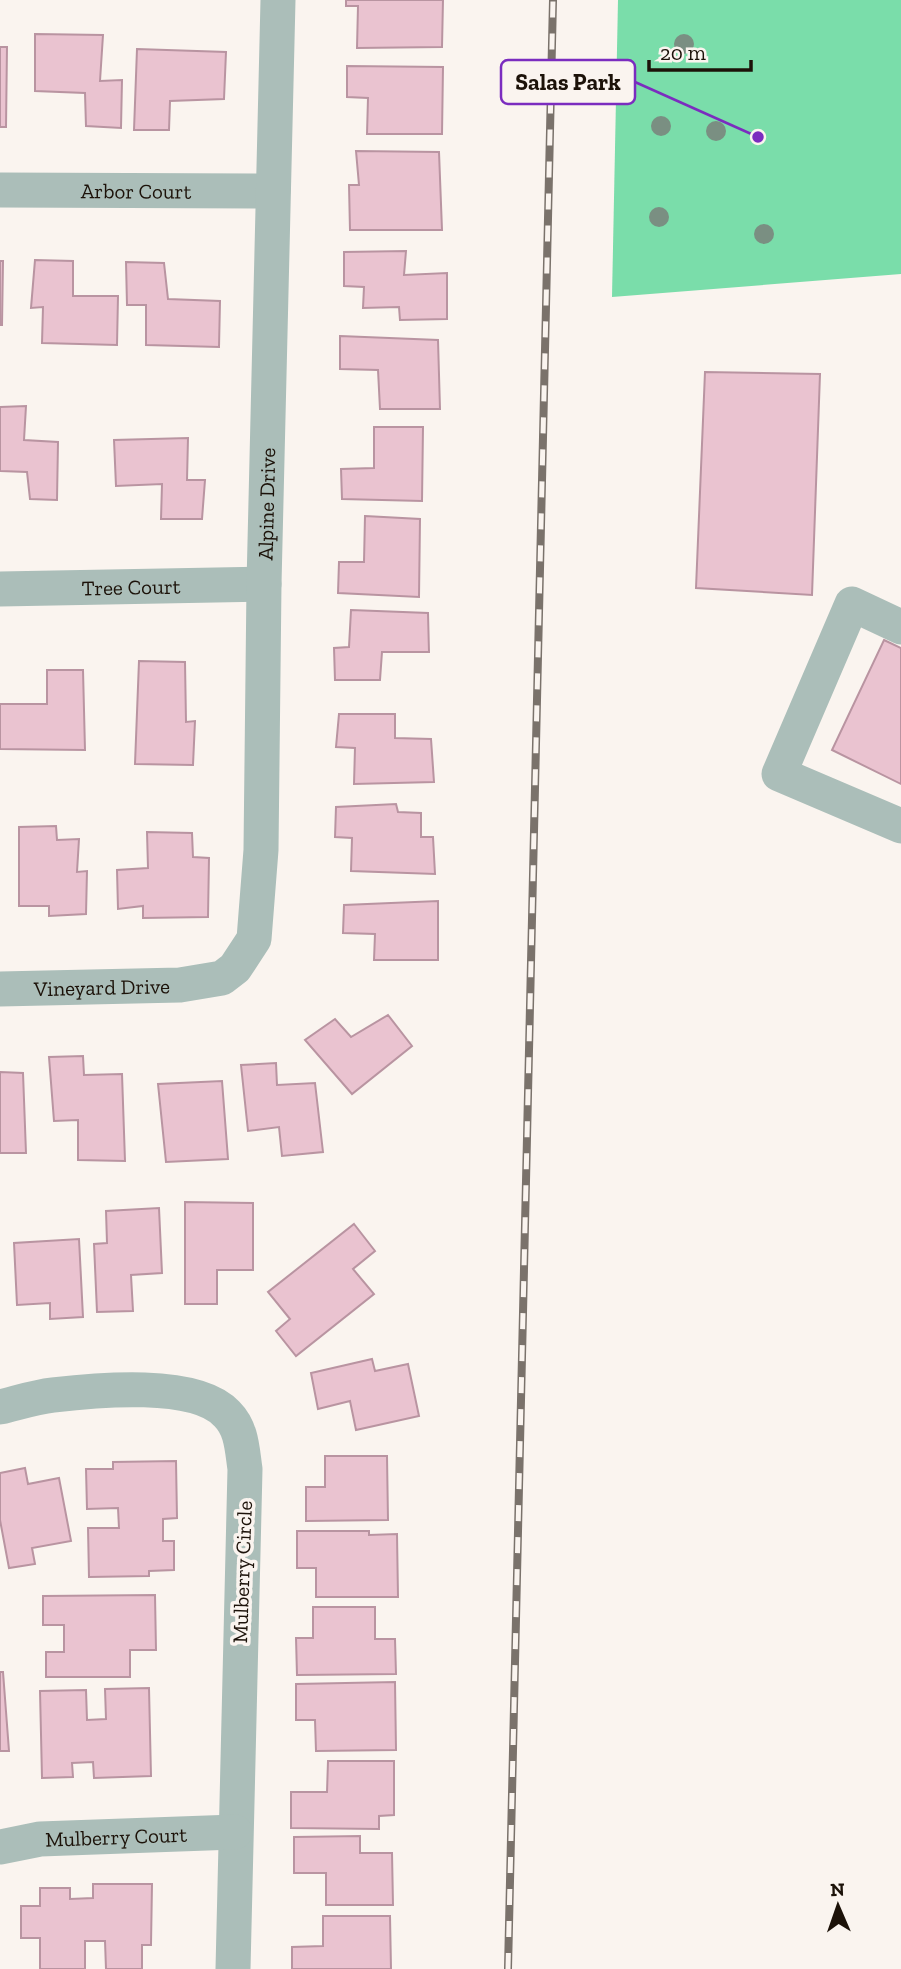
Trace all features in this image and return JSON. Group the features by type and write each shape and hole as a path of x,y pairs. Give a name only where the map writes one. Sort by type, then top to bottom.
{"street":[{"name":"Alpine Drive","path":"203,981 222,978 235,968 254,939 261,850 264,584 278,0"},
{"name":"Arbor Court","path":"0,190 273,191"},
{"name":"Tree Court","path":"0,589 264,584"},
{"path":"901,627 852,604 779,774 901,826"},
{"name":"Vineyard Drive","path":"0,989 180,985 203,981"},
{"name":"Mulberry Circle","path":"0,1407 52,1395 147,1389 201,1397 226,1412 239,1430 245,1469 233,1969"},
{"name":"Mulberry Court","path":"0,1847 40,1839 235,1832"}],"green space":[{"path":"618,0 901,0 901,274 612,297"}],"building":[{"path":"346,0 443,0 442,47 357,48 358,6 346,6"},
{"path":"35,34 103,35 100,81 122,80 121,128 86,126 85,93 35,91"},
{"path":"0,47 7,47 6,127 0,127"},
{"path":"137,49 226,52 224,99 170,101 169,130 134,130"},
{"path":"347,66 443,67 442,134 367,134 368,98 347,97"},
{"path":"356,151 439,152 442,230 350,230 349,185 359,185"},
{"path":"406,251 404,275 447,273 447,319 400,320 399,307 363,308 364,287 344,286 344,252"},
{"path":"35,260 73,261 73,296 118,296 117,345 42,343 43,307 31,308"},
{"path":"0,261 3,261 2,325 0,325"},
{"path":"126,262 164,263 168,299 220,301 219,347 146,345 146,305 127,305"},
{"path":"340,336 438,340 440,409 380,409 378,370 340,369"},
{"path":"705,372 820,374 812,595 696,588"},
{"path":"26,406 24,440 58,442 57,500 30,499 27,472 0,471 0,407"},
{"path":"374,427 423,427 422,501 342,499 341,469 374,468"},
{"path":"188,438 187,480 205,480 202,519 161,519 162,484 116,486 114,440"},
{"path":"365,516 420,519 419,597 338,593 339,562 364,562"},
{"path":"351,610 428,613 429,652 382,652 380,680 335,680 334,648 349,647"},
{"path":"884,640 901,648 901,784 832,750"},
{"path":"139,661 185,662 186,722 195,721 193,765 135,764"},
{"path":"47,670 83,670 85,750 0,749 0,704 47,704"},
{"path":"339,714 395,714 395,738 431,739 434,782 354,784 355,748 336,747"},
{"path":"396,804 398,812 421,813 421,837 433,837 435,874 351,871 352,838 335,837 336,807"},
{"path":"56,826 57,840 79,839 77,872 87,871 86,914 49,916 49,906 19,906 19,827"},
{"path":"147,832 192,833 193,857 209,858 208,917 143,918 143,906 118,909 117,870 148,868"},
{"path":"438,901 438,960 374,960 375,934 343,933 344,905"},
{"path":"388,1015 412,1046 352,1094 305,1040 335,1019 351,1037"},
{"path":"83,1056 84,1075 122,1074 125,1161 78,1160 78,1120 54,1121 49,1057"},
{"path":"276,1063 277,1085 315,1083 323,1152 282,1156 279,1127 248,1131 241,1065"},
{"path":"0,1072 23,1073 26,1153 0,1153"},
{"path":"222,1081 228,1159 166,1162 158,1084"},
{"path":"185,1202 253,1203 253,1270 217,1270 217,1304 185,1304"},
{"path":"159,1208 162,1273 131,1275 133,1311 97,1312 94,1244 107,1243 106,1211"},
{"path":"354,1224 375,1251 353,1269 374,1294 296,1356 276,1331 290,1319 268,1292"},
{"path":"79,1239 83,1317 50,1319 50,1303 17,1305 14,1243"},
{"path":"372,1359 375,1371 408,1364 419,1416 356,1430 350,1401 318,1409 311,1373"},
{"path":"325,1456 387,1456 388,1520 306,1521 306,1487 325,1487"},
{"path":"176,1461 177,1518 163,1519 163,1541 174,1541 174,1570 149,1571 149,1576 89,1577 88,1528 119,1528 118,1508 87,1509 86,1469 113,1469 113,1462"},
{"path":"25,1468 28,1484 59,1478 71,1541 32,1548 35,1564 9,1568 0,1520 0,1473"},
{"path":"297,1531 369,1531 369,1535 397,1534 398,1597 316,1597 316,1568 297,1568"},
{"path":"155,1595 156,1650 130,1650 130,1677 46,1677 46,1652 64,1652 64,1625 43,1625 43,1596"},
{"path":"313,1607 375,1607 375,1639 395,1639 396,1674 297,1675 296,1638 313,1638"},
{"path":"0,1672 3,1672 9,1751 0,1751"},
{"path":"395,1682 396,1750 316,1751 315,1720 296,1720 296,1684"},
{"path":"149,1688 151,1776 94,1778 93,1762 72,1763 73,1777 42,1778 40,1691 86,1690 87,1720 106,1719 105,1689"},
{"path":"328,1761 394,1761 394,1815 379,1816 379,1829 291,1828 291,1792 327,1792"},
{"path":"360,1836 360,1853 392,1853 393,1905 326,1905 326,1873 294,1873 294,1837"},
{"path":"93,1884 152,1884 151,1945 142,1945 142,1969 106,1969 105,1941 85,1941 85,1969 40,1969 40,1938 21,1938 21,1906 40,1906 40,1888 70,1888 70,1899 93,1898"},
{"path":"323,1916 390,1916 391,1969 292,1969 292,1947 323,1946"}],"railway":[{"path":"508,1969 553,0"}],"place":[{"name":"Salas Park","path":"758,137"}]}
